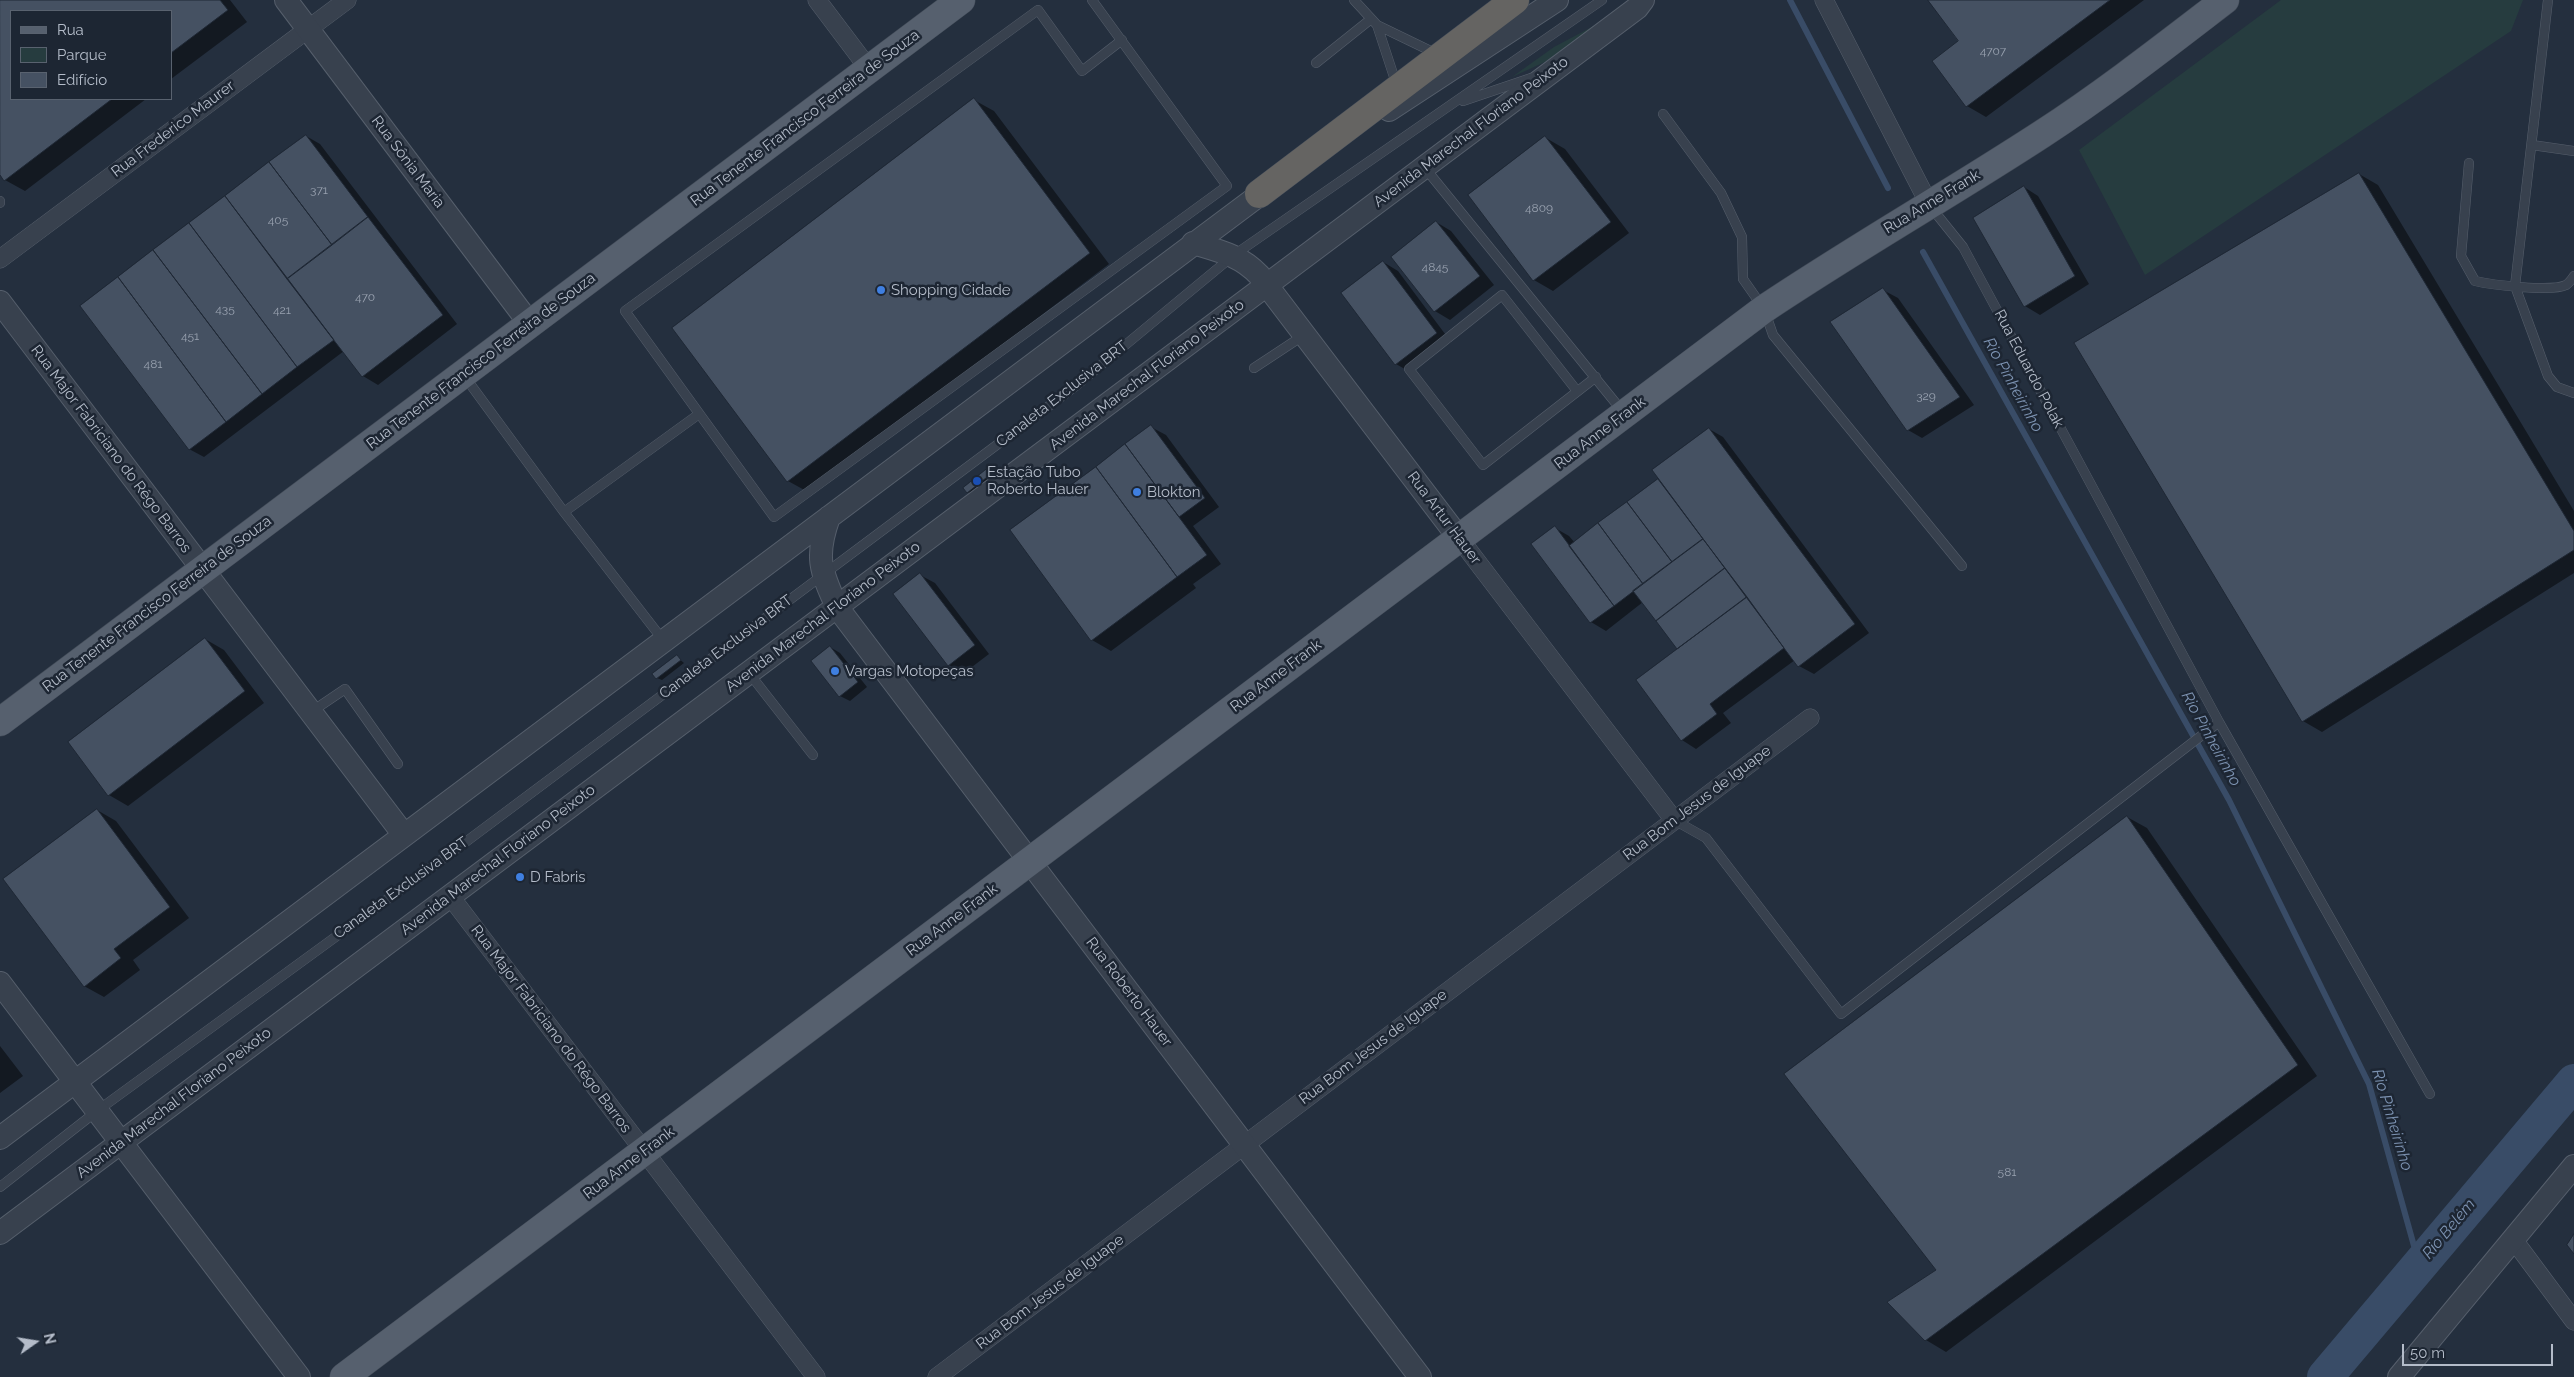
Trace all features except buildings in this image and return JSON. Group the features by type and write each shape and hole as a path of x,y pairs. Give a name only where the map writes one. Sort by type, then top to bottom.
{"highway":[{"path":"1259,194 1515,0"}],"main road":[{"name":"Rua Tenente Francisco Ferreira de Souza","path":"0,722 962,0"},
{"name":"Rua Anne Frank","path":"344,1377 1764,309 2083,106 2224,0"}],"street":[{"name":"Rua Sônia Maria","path":"286,0 530,324"},
{"name":"Rua Frederico Maurer","path":"0,259 346,0"},
{"path":"817,0 869,69"},
{"path":"0,1138 1259,194 1558,0"},
{"name":"Rua Eduardo Polak","path":"1824,0 1929,204"},
{"name":"Avenida Marechal Floriano Peixoto","path":"0,1233 1644,3"},
{"name":"Rua Artur Hauer","path":"1193,243 1234,255 1248,263 1267,285 1674,820"},
{"name":"Rua Major Fabriciano do Rêgo Barros","path":"0,302 404,835"},
{"path":"822,575 820,555 822,536 828,517"},
{"name":"Rua Roberto Hauer","path":"822,575 837,607 1420,1377"},
{"name":"Rua Bom Jesus de Iguape","path":"937,1377 1810,718"},
{"name":"Rua Major Fabriciano do Rêgo Barros","path":"450,896 816,1377"},
{"path":"0,983 299,1377"},
{"path":"2399,1377 2574,1166"},
{"path":"2513,1239 2574,1321"}],"lane":[{"path":"1092,0 1122,40 1227,186 774,517 624,312 1038,10 1082,71 1122,40"},
{"path":"1354,0 1374,22 1441,56"},
{"name":"Canaleta Exclusiva BRT","path":"0,1187 97,1111 467,840 1077,385 1234,255 1602,0"},
{"path":"2548,0 2515,286 2548,376 2557,387 2574,393"},
{"path":"1316,63 1374,22"},
{"path":"1374,22 1398,88"},
{"name":"Canaleta Exclusiva BRT","path":"1451,106 1557,68"},
{"path":"1663,114 1721,193 1742,237 1743,279 1764,309 1773,335 1962,566"},
{"path":"2532,145 2574,151"},
{"path":"2470,163 2461,256 2475,282 2497,287 2557,288 2568,284 2574,276"},
{"path":"1425,167 1625,414"},
{"name":"Rua Eduardo Polak","path":"1929,204 1963,247 2219,722 2430,1094"},
{"path":"1577,391 1502,295 1408,369 1483,465 1596,377"},
{"path":"1254,368 1305,334"},
{"path":"464,374 564,512 663,640"},
{"path":"564,512 699,414"},
{"path":"749,673 813,755"},
{"path":"311,712 345,689 398,764"},
{"path":"1674,820 1706,838 1841,1014 2219,722"}],"green space":[{"path":"2281,0 2523,0 2511,31 2145,275 2079,150"},
{"path":"1603,21 1558,56 1512,77 1554,47"}],"waterway":[{"name":"Rio Pinheirinho","path":"1790,0 1888,188"},
{"name":"Rio Pinheirinho","path":"1923,252 2229,800 2369,1084 2419,1264"},
{"name":"Rio Belém","path":"2325,1377 2574,1082"}],"place":[{"name":"Shopping Cidade","path":"881,290"},
{"name":"Estação Tubo Roberto Hauer","path":"977,481"},
{"name":"Blokton","path":"1137,492"},
{"name":"Vargas Motopeças","path":"835,671"},
{"name":"D Fabris","path":"520,877"}]}
